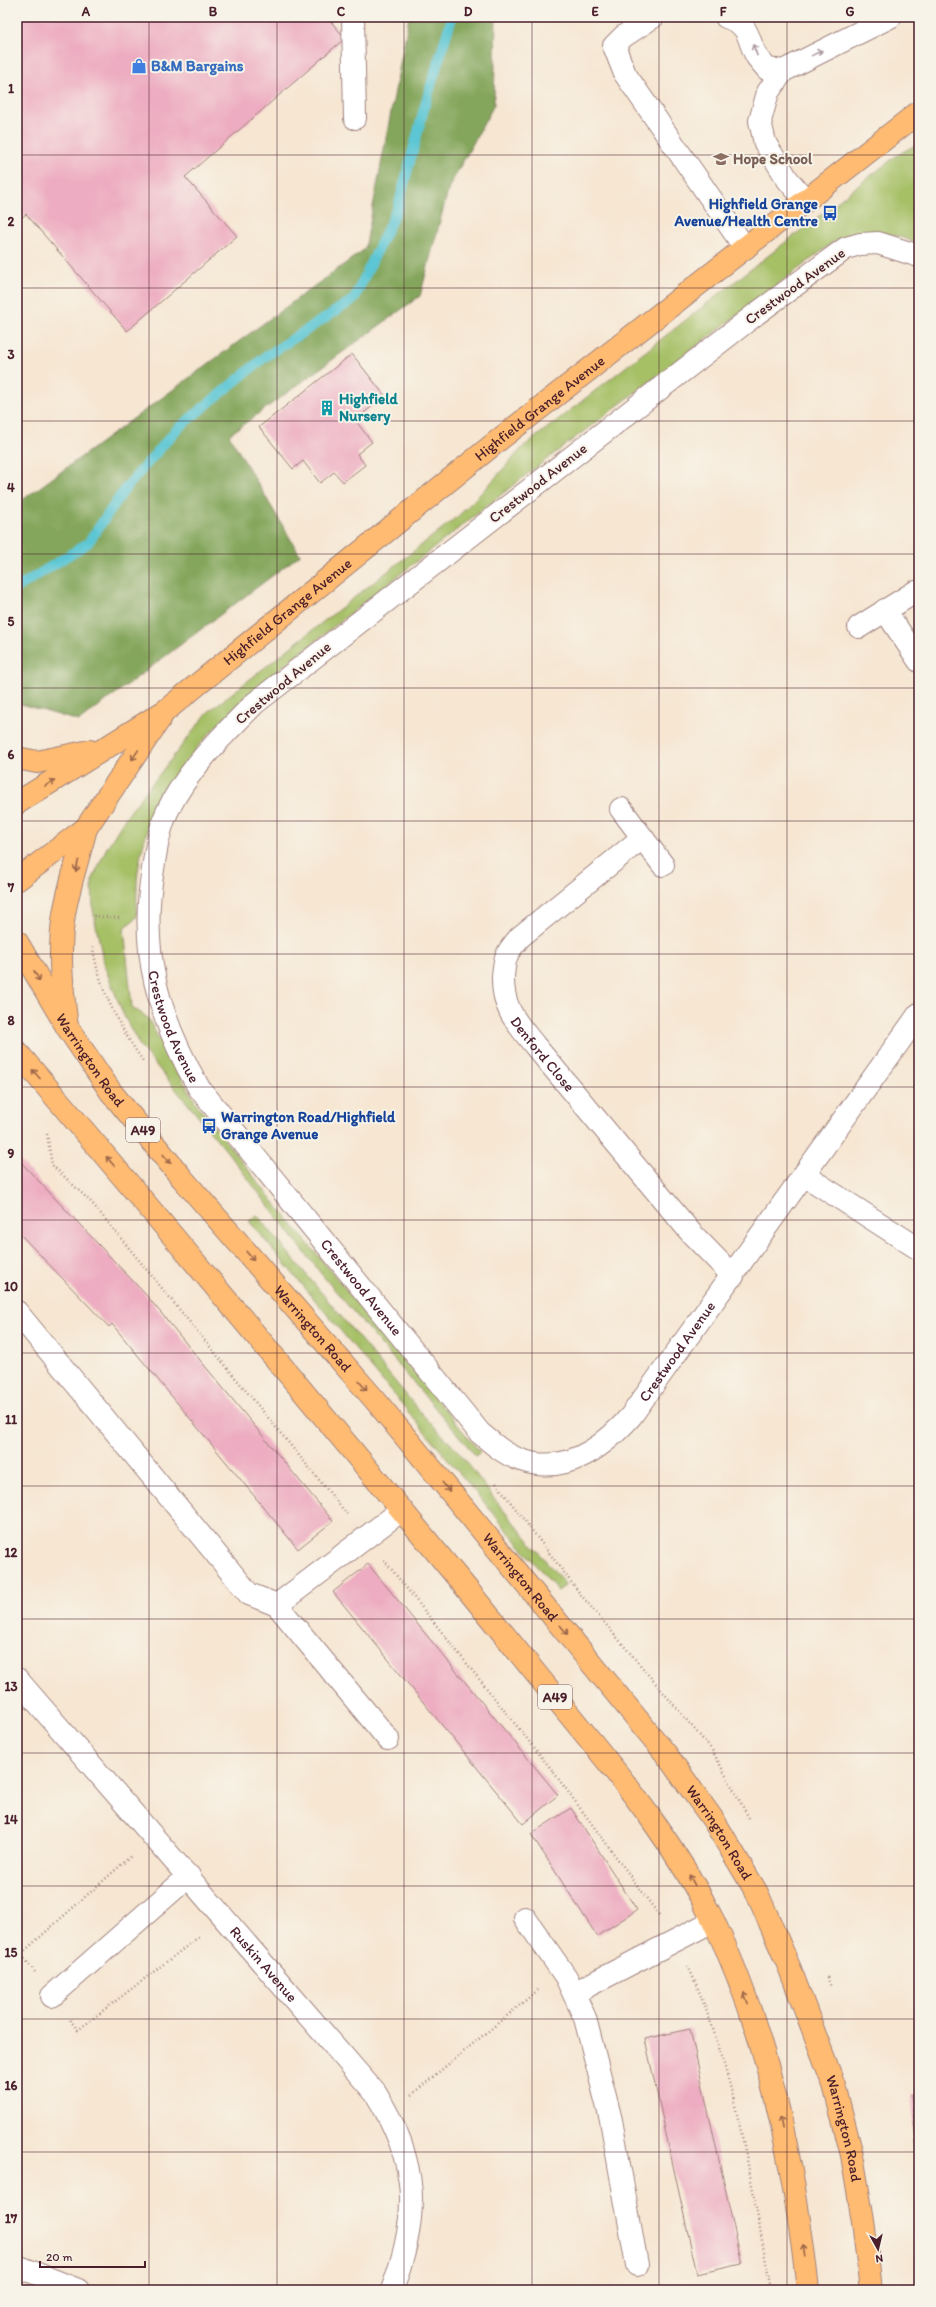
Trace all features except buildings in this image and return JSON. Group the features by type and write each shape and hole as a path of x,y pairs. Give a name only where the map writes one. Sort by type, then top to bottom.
{"main road":[{"name":"Highfield Grange Avenue","path":"17,803 165,711 500,439 919,112"},
{"name":"Highfield Grange Avenue","path":"17,880 86,828 165,711"},
{"path":"17,758 37,762 106,747"},
{"path":"67,1027 61,978 61,942 64,914 86,828"},
{"name":"Warrington Road","path":"17,942 67,1027 111,1092 187,1183 375,1400 666,1754 714,1821 757,1893 790,1969 834,2085 852,2155 863,2221 870,2290"},
{"name":"A49","path":"17,1053 141,1197 402,1510 635,1795 681,1861 713,1921 748,2001 778,2107 800,2219 808,2290"}],"street":[{"path":"352,17 355,118"},
{"path":"653,17 624,36 614,46 619,61 630,80 745,248"},
{"path":"726,17 735,20 749,33 757,56 767,69 783,71"},
{"path":"806,201 788,180 765,143 760,121 768,92 783,71 890,17"},
{"name":"Crestwood Avenue","path":"919,256 878,243 860,244 846,248 756,314 255,703 216,742 182,788 168,810 158,838 150,887 150,950 156,992 180,1054 199,1088 480,1433 502,1451 521,1460 542,1465 572,1461 592,1451 614,1435 631,1416 733,1276 919,1014"},
{"path":"859,627 915,592"},
{"path":"885,610 919,661"},
{"path":"621,809 663,865"},
{"name":"Denford Close","path":"642,838 520,937 507,955 504,970 503,992 507,1007 536,1047 692,1234 733,1276"},
{"path":"804,1175 919,1249"},
{"path":"17,1312 249,1594 277,1606 388,1739"},
{"path":"277,1606 365,1536 402,1510"},
{"name":"Ruskin Avenue","path":"17,1679 376,2094 398,2135 404,2153 411,2189 411,2217 408,2242 392,2290"},
{"path":"52,1996 189,1876"},
{"path":"525,1918 561,1970 574,1993 585,2018 611,2120 637,2265"},
{"path":"574,1993 713,1921"},
{"path":"17,2266 78,2290"}],"path":[{"path":"92,944 101,979 114,1011 130,1043 143,1061"},
{"path":"52,1165 92,1203 365,1536 552,1770 676,1939 700,1991 737,2110 771,2290"},
{"path":"388,2114 561,1970"}],"green space":[{"path":"409,17 496,17 494,105 449,187 420,296 229,435 300,555 79,721 17,703 17,504 365,249"},
{"path":"919,143 919,244 897,236 877,232 857,234 835,241 530,472 257,687 236,707 197,747 180,769 165,792 153,816 144,842 137,877 137,917 124,928 132,1007 148,1018 198,1106 272,1200 480,1452 476,1456 322,1275 225,1149 140,1046 124,1016 104,965 93,910 92,881 106,849 126,817 208,712 457,517 486,488 523,447 896,156"},
{"path":"257,1215 422,1414 459,1452 500,1506 566,1585 558,1591 249,1221"}],"waterway":[{"path":"17,588 88,543 125,489 177,429 265,357 354,299 398,207 425,105 452,17"}],"place":[{"name":"B&M Bargains","path":"139,66"},
{"name":"Hope School","path":"721,159"},
{"name":"Highfield Grange Avenue/Health Centre","path":"830,213"},
{"name":"Highfield Nursery","path":"327,408"},
{"name":"Warrington Road/Highfield Grange Avenue","path":"209,1126"}]}
